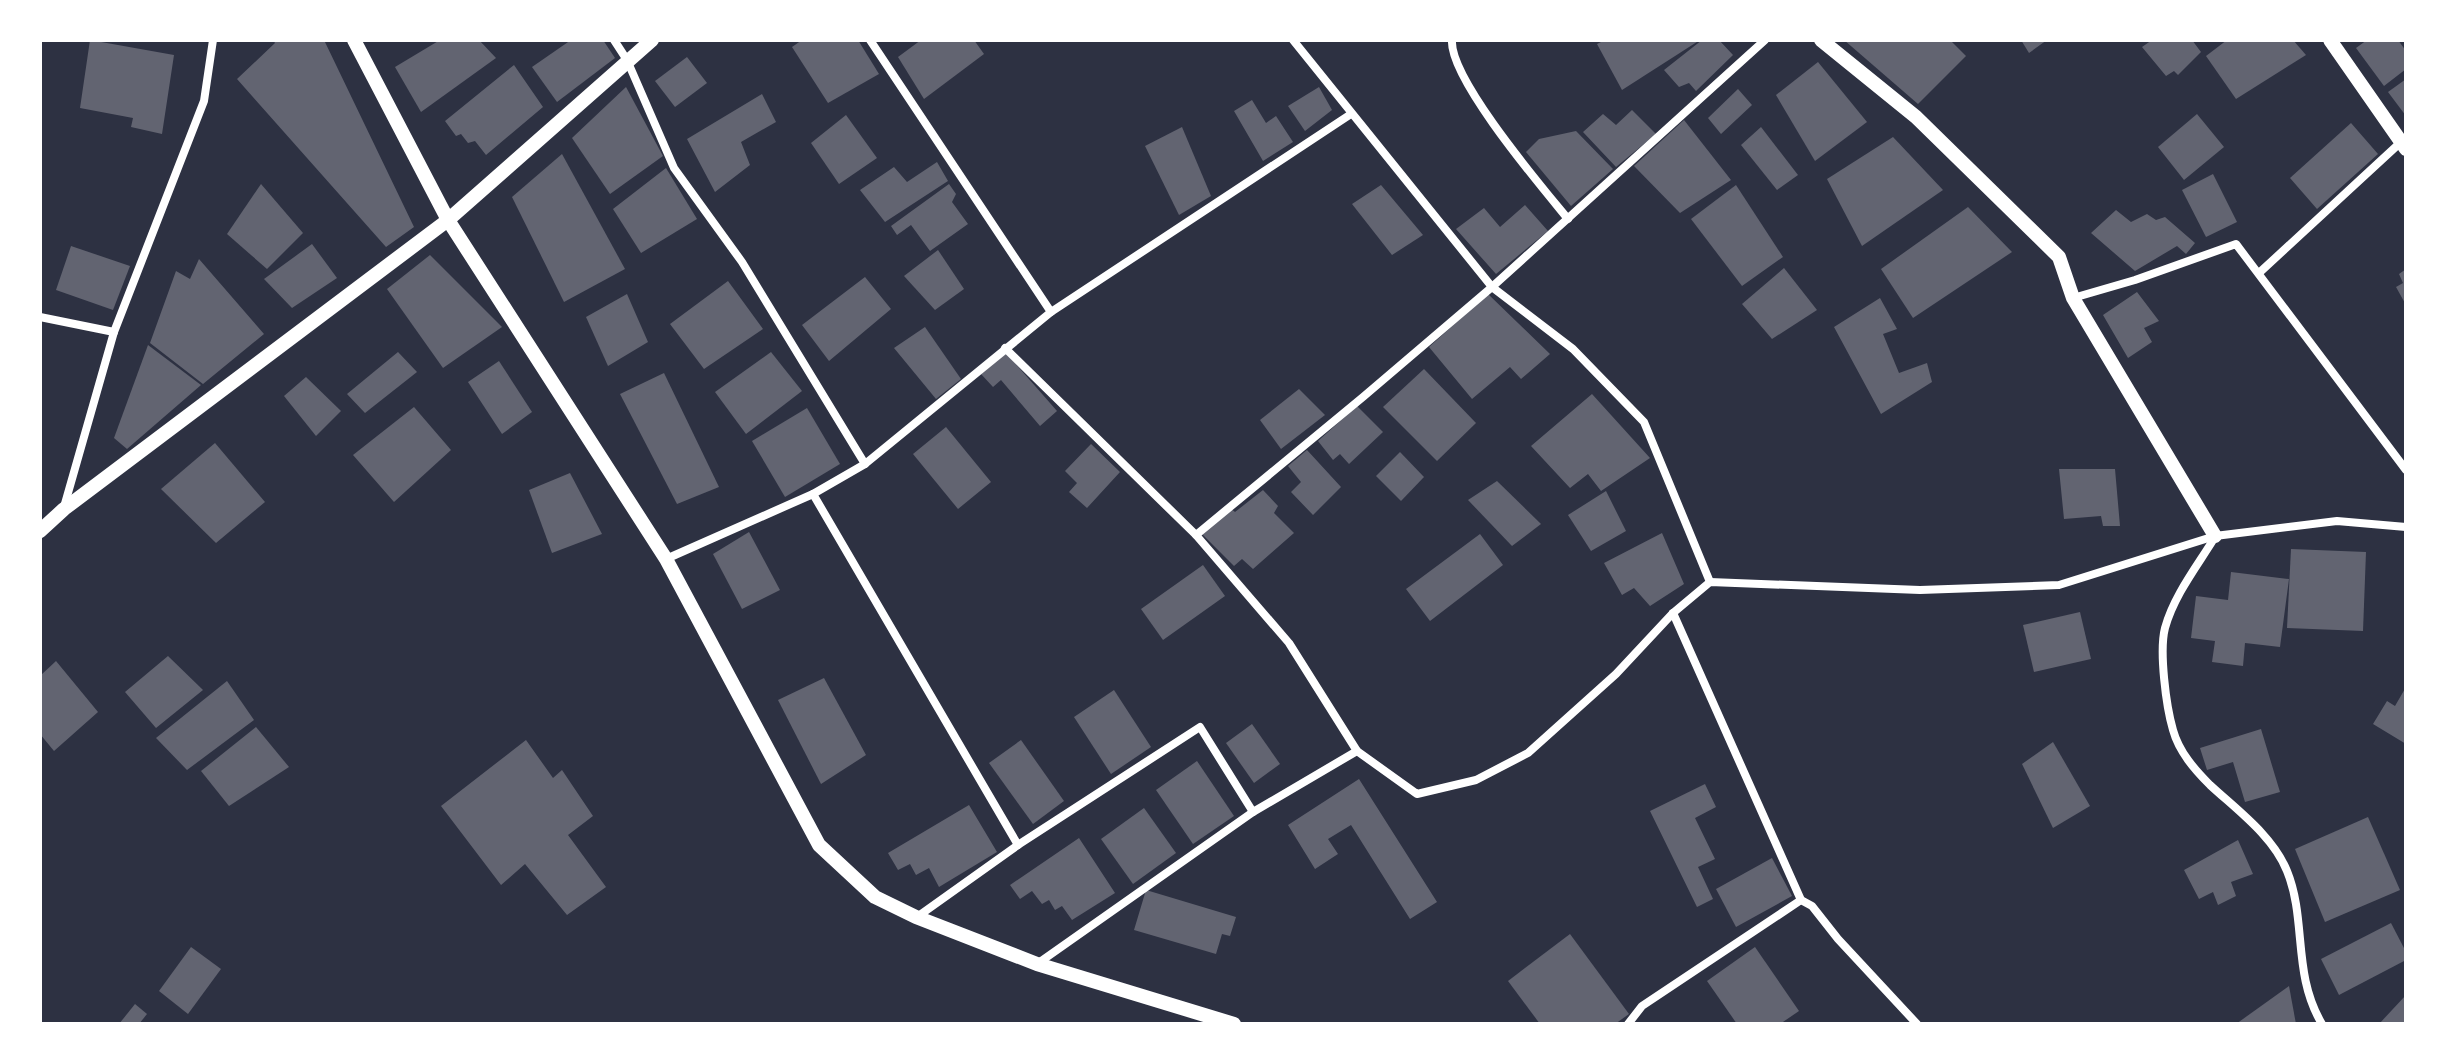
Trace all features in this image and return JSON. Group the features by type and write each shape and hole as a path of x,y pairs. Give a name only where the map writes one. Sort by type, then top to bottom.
{"street":[{"path":"64,509 114,332 204,101 213,40"},
{"path":"354,40 448,220 666,559 819,845 875,897 916,917 1037,964 1234,1024"},
{"path":"614,40 627,60 674,168 742,262 865,464"},
{"path":"40,531 64,509 448,220 652,40"},
{"path":"870,40 1051,312"},
{"path":"1293,40 1492,287 1573,349 1644,422 1710,582"},
{"path":"1452,40 1453,58 1498,132 1568,219"},
{"path":"1196,535 1492,287 1765,40"},
{"path":"1821,40 1916,117 2059,257 2073,298 2215,536"},
{"path":"2259,273 2404,145 2330,40"},
{"path":"666,559 813,494 865,464 1051,312 1351,114"},
{"path":"2073,298 2135,280 2236,244 2406,470"},
{"path":"40,317 114,332"},
{"path":"1005,348 1196,535 1289,643 1357,751 1417,794 1476,780 1528,753 1616,674 1673,613 1710,582 1920,590 2059,585 2215,536 2337,521 2406,527"},
{"path":"813,494 1018,845"},
{"path":"2215,536 2176,602 2165,628 2162,655 2173,731 2197,773 2270,842 2287,870 2295,901 2302,972 2322,1024"},
{"path":"1673,613 1801,900 1812,906 1838,939 1917,1024"},
{"path":"916,917 1018,845 1200,727 1253,812"},
{"path":"1037,964 1253,812 1357,751"},
{"path":"1628,1024 1642,1006 1801,900"}],"building":[{"path":"90,40 174,55 162,134 131,127 133,118 80,108"},
{"path":"273,40 324,40 414,227 386,247 237,79 275,43"},
{"path":"440,40 479,40 496,58 421,112 395,67"},
{"path":"571,40 603,40 615,58 557,102 532,67"},
{"path":"802,40 858,40 879,74 828,103 792,47"},
{"path":"921,40 974,40 984,54 924,99 898,57"},
{"path":"1605,40 1700,40 1622,90 1597,44"},
{"path":"1702,40 1719,40 1733,55 1696,91 1689,83 1679,87 1664,70"},
{"path":"1844,40 1950,40 1966,56 1918,104"},
{"path":"2021,40 2047,40 2029,53"},
{"path":"2152,40 2192,40 2201,52 2178,75 2174,71 2166,76 2142,47"},
{"path":"2227,40 2293,40 2306,55 2236,99 2206,56"},
{"path":"2367,40 2398,40 2406,51 2406,69 2384,86 2356,48"},
{"path":"687,57 707,83 675,107 655,81"},
{"path":"1818,62 1867,122 1815,161 1776,95"},
{"path":"514,65 543,107 486,155 475,141 468,143 461,134 456,136 445,121"},
{"path":"2406,79 2406,116 2388,92"},
{"path":"626,87 663,156 610,194 572,138"},
{"path":"1319,87 1332,110 1305,131 1288,106"},
{"path":"1738,89 1752,105 1721,134 1708,118"},
{"path":"762,94 776,122 741,142 750,165 715,192 687,139"},
{"path":"1252,100 1266,123 1276,116 1293,142 1263,161 1234,111"},
{"path":"1632,110 1656,134 1616,167 1583,132 1603,114 1616,125"},
{"path":"2197,114 2224,147 2184,180 2158,147"},
{"path":"846,115 877,158 839,184 811,143"},
{"path":"1684,120 1731,180 1680,213 1634,166"},
{"path":"2351,123 2378,154 2317,209 2290,178"},
{"path":"1182,127 1211,196 1179,215 1145,146"},
{"path":"1761,127 1798,175 1777,190 1741,145"},
{"path":"1576,131 1613,169 1571,206 1526,152 1539,139"},
{"path":"1893,137 1943,190 1862,246 1827,179"},
{"path":"562,154 625,269 564,302 512,197"},
{"path":"937,162 948,181 885,222 860,190 894,167 907,182"},
{"path":"666,168 697,219 641,253 613,209"},
{"path":"2213,174 2237,222 2206,237 2182,190"},
{"path":"261,184 303,233 267,269 227,234"},
{"path":"949,184 956,194 952,202 968,224 930,251 911,225 897,235 891,226"},
{"path":"1381,185 1423,235 1392,255 1352,204"},
{"path":"1736,185 1783,257 1742,286 1691,219"},
{"path":"1525,205 1548,231 1496,274 1456,229 1484,208 1500,227"},
{"path":"1968,207 2012,252 1913,318 1881,269"},
{"path":"2116,210 2131,222 2147,214 2156,220 2165,217 2195,243 2186,254 2177,246 2135,271 2091,233"},
{"path":"312,244 337,278 292,308 264,279"},
{"path":"71,246 130,266 113,310 56,290"},
{"path":"938,250 964,289 935,310 904,276"},
{"path":"430,255 502,327 443,368 387,289"},
{"path":"199,259 264,334 203,384 150,343 176,271 190,279"},
{"path":"1784,268 1817,310 1772,339 1742,304"},
{"path":"2406,269 2406,305 2396,287 2403,283 2399,274"},
{"path":"865,277 891,309 829,361 802,325"},
{"path":"728,281 763,329 704,369 670,324"},
{"path":"2137,292 2159,321 2144,328 2152,342 2128,358 2103,315"},
{"path":"627,294 648,342 608,366 586,317"},
{"path":"1488,294 1550,354 1521,379 1510,367 1472,399 1429,347"},
{"path":"1880,298 1897,329 1883,334 1899,373 1927,363 1932,382 1881,414 1834,327"},
{"path":"925,327 961,379 936,399 894,348"},
{"path":"148,345 201,385 127,449 114,438"},
{"path":"398,352 417,372 365,413 347,394"},
{"path":"771,352 802,391 746,434 715,392"},
{"path":"1006,353 1057,411 1040,426 1001,380 993,387 981,374"},
{"path":"499,361 532,412 502,434 468,382"},
{"path":"1424,369 1476,423 1437,461 1383,407"},
{"path":"664,373 719,487 677,504 620,394"},
{"path":"306,377 341,411 316,436 284,396"},
{"path":"1299,389 1325,415 1281,449 1260,420"},
{"path":"1592,394 1650,458 1601,491 1588,474 1570,488 1531,446"},
{"path":"1357,406 1383,432 1349,464 1340,454 1333,460 1318,441"},
{"path":"414,407 451,450 394,502 353,455"},
{"path":"807,408 840,464 785,497 752,441"},
{"path":"946,427 991,482 958,509 913,454"},
{"path":"215,443 265,502 216,543 161,489"},
{"path":"1091,444 1120,472 1087,508 1069,492 1077,483 1065,471"},
{"path":"1307,450 1341,487 1313,515 1291,492 1301,482 1288,466"},
{"path":"1400,452 1424,477 1401,501 1376,476"},
{"path":"2059,469 2115,469 2120,526 2103,526 2101,516 2064,519"},
{"path":"570,473 602,534 552,553 529,490"},
{"path":"1497,481 1541,524 1512,546 1468,500"},
{"path":"1263,490 1278,506 1274,513 1294,533 1253,569 1242,559 1234,566 1202,534 1230,508 1235,512"},
{"path":"1606,491 1626,531 1591,551 1568,515"},
{"path":"749,532 780,590 742,609 713,554"},
{"path":"1662,533 1684,584 1650,606 1634,588 1622,595 1604,563"},
{"path":"1480,534 1503,565 1430,621 1406,589"},
{"path":"2291,549 2366,552 2363,631 2287,628"},
{"path":"1203,565 1225,596 1163,640 1141,609"},
{"path":"2231,572 2289,579 2280,647 2245,643 2243,666 2212,662 2215,641 2191,638 2196,596 2228,600"},
{"path":"2080,612 2091,659 2034,672 2023,625"},
{"path":"168,656 203,690 156,728 125,692"},
{"path":"56,661 98,712 54,751 40,734 40,676"},
{"path":"824,678 866,755 821,784 778,700"},
{"path":"227,681 254,720 187,770 156,738"},
{"path":"2406,687 2406,744 2373,724 2387,701 2395,706"},
{"path":"1114,690 1151,747 1111,774 1074,717"},
{"path":"1252,724 1280,764 1254,783 1226,743"},
{"path":"256,727 289,767 229,806 201,771"},
{"path":"2261,729 2280,792 2245,802 2233,762 2207,770 2200,748"},
{"path":"526,740 553,778 562,770 593,816 568,835 606,887 567,915 525,864 501,885 441,806"},
{"path":"1021,740 1064,801 1033,824 989,763"},
{"path":"2053,742 2090,806 2053,828 2022,764"},
{"path":"1197,761 1234,816 1193,844 1156,790"},
{"path":"1359,779 1437,902 1410,919 1351,825 1328,839 1338,854 1315,869 1288,825"},
{"path":"1705,784 1716,807 1695,818 1715,859 1698,867 1713,899 1697,907 1650,811"},
{"path":"969,805 997,852 939,887 929,868 916,875 910,864 898,870 888,853"},
{"path":"1144,808 1176,853 1133,884 1101,839"},
{"path":"2368,817 2400,890 2325,922 2295,849"},
{"path":"1079,838 1115,893 1072,920 1062,906 1055,910 1049,900 1042,904 1032,891 1020,899 1010,885"},
{"path":"2238,840 2253,874 2231,882 2236,896 2218,905 2213,892 2199,899 2184,870"},
{"path":"1772,858 1792,896 1736,927 1716,889"},
{"path":"1146,890 1236,917 1230,936 1222,934 1216,954 1134,930"},
{"path":"2391,923 2406,952 2406,960 2339,995 2321,959"},
{"path":"1570,934 1629,1014 1615,1024 1540,1024 1508,981"},
{"path":"191,947 221,969 188,1014 159,991"},
{"path":"1755,947 1799,1011 1780,1024 1737,1024 1707,981"},
{"path":"2289,986 2296,1024 2236,1024"},
{"path":"2406,995 2406,1024 2379,1024"},
{"path":"135,1004 147,1014 139,1024 119,1024"}]}
